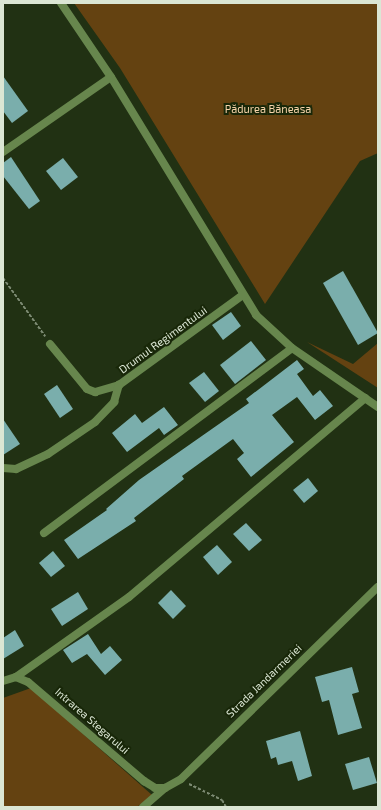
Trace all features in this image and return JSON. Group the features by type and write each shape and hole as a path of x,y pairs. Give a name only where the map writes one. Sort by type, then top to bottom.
{"street":[{"path":"61,3 111,77 256,315 292,348 378,407"},
{"path":"3,152 111,77"},
{"name":"Drumul Regimentului","path":"50,344 87,389 95,392 119,385 243,294"},
{"path":"44,533 292,348"},
{"path":"3,468 16,469 41,457 95,422 114,402 119,385"},
{"path":"3,681 16,677 129,597 365,398"},
{"name":"Strada Jandarmeriei","path":"143,807 165,788 180,779 377,590"},
{"name":"Intrarea Stegarului","path":"16,677 38,689 149,785 165,788"}],"path":[{"path":"3,278 50,344"},
{"path":"180,779 215,795 222,800 226,807"}],"green space":[{"name":"Pădurea Băneasa","path":"74,3 378,3 378,153 360,161 265,304 120,68"},
{"path":"307,342 353,364 378,343 378,388"},
{"path":"31,688 152,795 137,807 3,807 3,698"}],"building":[{"path":"3,76 28,111 12,123 3,111"},
{"path":"11,157 40,201 29,209 3,176 3,163"},
{"path":"63,158 78,177 61,190 46,171"},
{"path":"343,271 378,333 358,345 323,283"},
{"path":"231,312 241,326 223,340 212,325"},
{"path":"251,341 266,360 235,384 220,365"},
{"path":"297,360 304,369 297,374 313,396 320,390 333,406 315,420 297,397 272,415 294,442 251,477 237,459 244,453 233,439 182,476 184,479 134,518 136,521 78,559 64,540 107,510 106,509 139,480 249,403 246,399"},
{"path":"204,372 219,391 205,402 189,383"},
{"path":"57,385 73,409 60,418 44,394"},
{"path":"164,407 178,425 164,435 159,428 127,452 112,433 135,414 142,423"},
{"path":"3,419 20,444 3,455"},
{"path":"308,478 318,491 304,503 293,490"},
{"path":"246,523 262,540 249,551 233,534"},
{"path":"217,545 232,562 218,575 203,557"},
{"path":"53,551 65,566 51,577 39,563"},
{"path":"171,590 186,606 173,619 158,603"},
{"path":"78,592 88,609 62,626 51,609"},
{"path":"15,630 24,646 3,659 3,638"},
{"path":"88,634 101,654 110,646 122,660 105,675 87,654 72,663 63,650"},
{"path":"352,667 359,692 352,694 362,728 338,735 329,700 322,702 315,677"},
{"path":"300,731 312,776 298,781 292,761 278,765 276,757 271,759 266,741"},
{"path":"369,757 377,783 353,790 345,764"}]}
